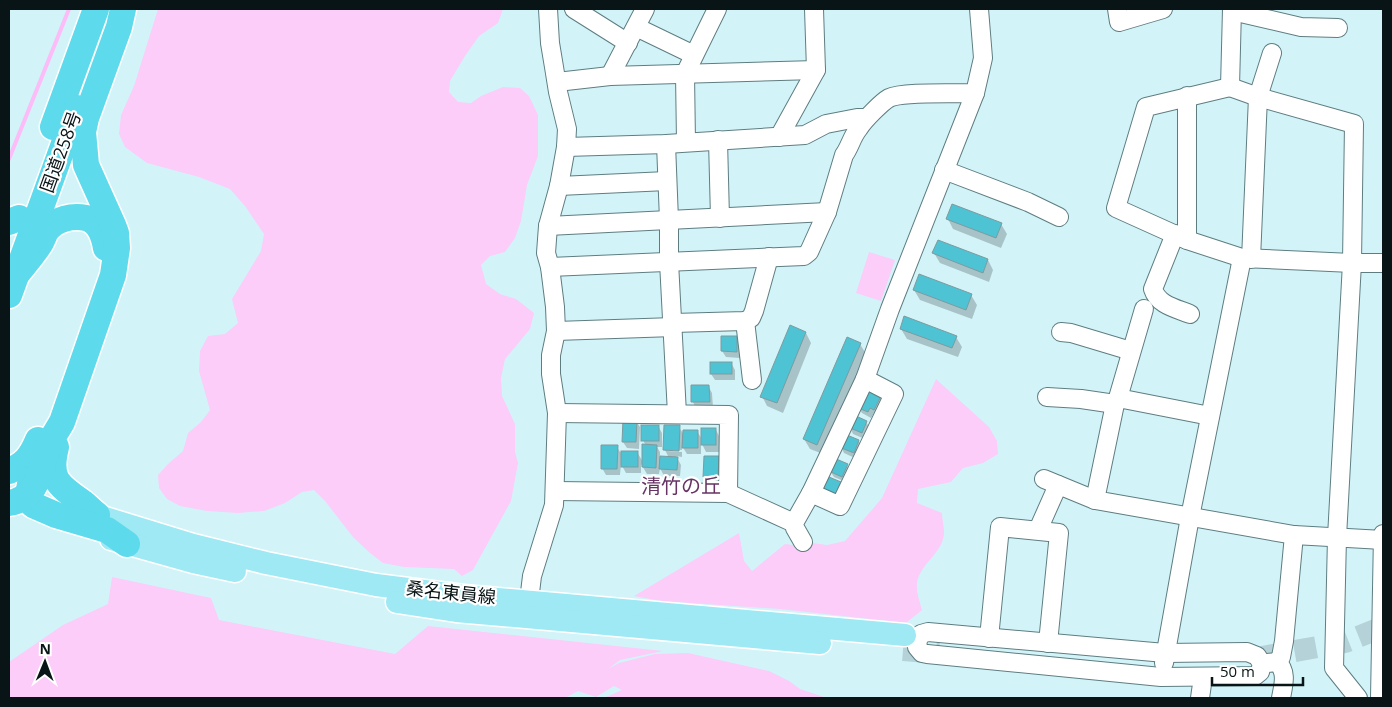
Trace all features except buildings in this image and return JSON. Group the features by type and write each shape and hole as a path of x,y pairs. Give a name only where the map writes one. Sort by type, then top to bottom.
{"highway":[{"name":"国道258号","path":"9,245 14,220 96,9"},
{"name":"国道258号","path":"12,285 115,9"},
{"path":"14,498 36,484 59,417 113,275 117,248 116,233 86,165 83,132 86,118 119,27 123,9"},
{"path":"12,285 40,245 47,230 58,221 81,217 91,220 98,226 104,236 105,275 59,417 54,455 56,479 69,494 84,503 97,515"},
{"path":"9,471 21,465 28,458 35,447 47,418 59,417"},
{"path":"14,498 56,515 106,530 127,544"}],"main road":[{"name":"桑名東員線","path":"14,498 97,515 193,545 266,563 376,585 904,642 456,611 364,597 260,577 193,562 127,544"}],"street":[{"path":"529,601 532,576 554,505 557,413 551,374 551,355 556,331 550,267 546,253 548,226 559,186 566,147 567,129 558,92 550,42 548,9"},
{"path":"574,9 628,43"},
{"path":"610,76 645,9"},
{"path":"686,142 685,74 717,9"},
{"path":"779,137 816,70 814,9"},
{"path":"803,542 794,523 811,493 865,379 890,309 975,93 982,58 979,9"},
{"path":"1118,9 1119,22 1163,9"},
{"path":"1230,87 1232,10 1301,27 1338,28"},
{"path":"636,27 694,54"},
{"path":"1161,676 1210,416 1246,259 1258,97 1272,53"},
{"path":"557,82 610,76 816,70"},
{"path":"1358,698 1334,668 1337,537 1352,263 1354,124 1258,97 1230,87 1146,107 1116,208 1181,237 1246,259 1352,263 1383,263"},
{"path":"550,267 804,256 810,252 827,212 844,155 850,148 857,130 866,118 889,98 903,95 975,93"},
{"path":"1187,96 1181,237 1153,288 1155,295 1160,301 1190,314"},
{"path":"566,147 666,144 805,135 826,124 866,118"},
{"path":"718,140 720,218"},
{"path":"666,144 669,262 678,414"},
{"path":"944,170 1028,202 1059,217"},
{"path":"559,186 667,182"},
{"path":"548,226 827,212"},
{"path":"556,331 745,321 751,318 754,311 769,257"},
{"path":"1095,500 1116,401 1144,309"},
{"path":"745,321 752,380"},
{"path":"1061,332 1071,333 1131,351"},
{"path":"811,493 840,506 894,394 865,379"},
{"path":"1047,397 1116,401 1210,416"},
{"path":"557,413 729,415 728,493"},
{"path":"1038,530 1051,482 1095,500 1190,517 1294,535 1383,540"},
{"path":"555,491 728,493 794,523"},
{"path":"990,638 1000,527 1038,530 1059,533 1048,643"},
{"path":"1380,698 1383,534"},
{"path":"1281,698 1284,673 1282,666 1270,663 1246,652 1165,653 928,632 922,634 918,640 918,647 922,653 927,654 1161,676 1255,676 1270,663 1281,657 1294,535"},
{"path":"1200,698 1203,677"}],"shaded area":[{"path":"158,9 503,9 498,23 479,36 465,56 450,81 449,92 458,102 471,103 481,96 503,87 520,88 529,96 538,115 538,156 527,185 521,221 515,238 505,252 490,256 481,265 486,284 500,294 516,299 534,313 530,329 505,359 501,378 502,396 515,424 515,452 518,463 511,501 473,570 462,576 454,569 404,567 383,563 353,537 314,490 302,492 285,503 264,511 238,513 207,511 180,506 167,499 159,488 158,475 183,451 188,433 201,422 210,410 199,371 200,351 208,336 225,334 238,323 232,299 261,251 264,234 245,206 230,189 199,177 147,163 125,147 119,134 121,115 134,86"},
{"path":"869,252 895,260 881,301 856,293"},
{"path":"936,379 989,427 997,441 998,454 983,463 963,468 951,482 918,489 917,503 942,513 944,532 940,546 922,570 917,583 922,610 906,623 780,609 661,601 634,596 739,533 744,561 752,571 785,544 801,546 813,543 827,545 845,541 882,498"},
{"path":"112,577 211,598 219,620 395,654 428,626 663,651 620,660 608,669 619,663 655,654 688,653 769,671 800,689 827,698 604,698 622,690 614,686 596,697 578,691 565,698 9,698 9,662 63,625 108,604"}],"waterway":[{"path":"9,159 69,9"}],"tunnel":[{"path":"1262,657 1345,642 1383,627"},
{"path":"903,650 939,653"}],"district":[{"name":"清竹の丘","path":"681,486"}]}
